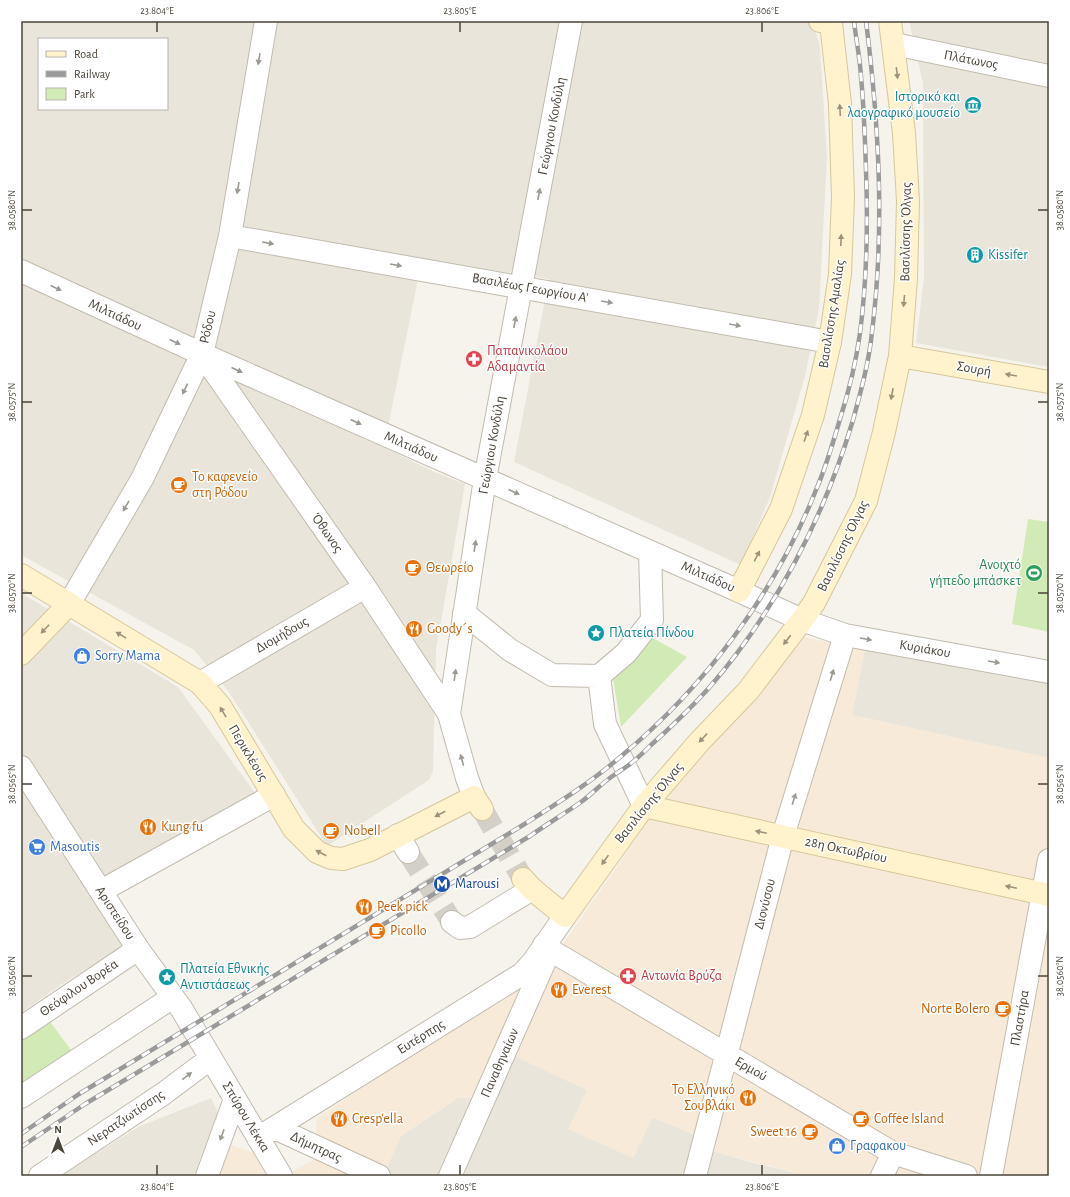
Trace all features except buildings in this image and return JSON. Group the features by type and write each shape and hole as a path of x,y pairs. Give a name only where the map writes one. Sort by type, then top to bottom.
{"street":[{"name":"Ρόδου","path":"69,604 142,479 202,354 230,236 266,21"},
{"name":"Γεώργιου Κονδύλη","path":"478,803 467,778 449,714 485,479 571,21"},
{"name":"Βασιλίσσης Όλγας","path":"565,916 644,806 700,741 748,691 802,620 814,603 866,501 884,432 900,356 906,278 908,201 904,133 890,21"},
{"name":"Βασιλίσσης Αμαλίας","path":"739,591 781,509 813,415 830,342 840,274 843,197 840,104 827,22"},
{"name":"Πλάτωνος","path":"894,44 1049,76"},
{"name":"Βασιλέως Γεωργίου Α'","path":"230,236 522,286 830,342"},
{"name":"Μιλτιάδου","path":"21,271 202,354 802,620"},
{"name":"Όθωνος","path":"202,354 365,587 449,714"},
{"name":"Σουρή","path":"900,356 1049,382"},
{"path":"464,612 510,650 552,675 599,676 626,653 652,620 650,552"},
{"name":"Περικλέους","path":"21,575 200,683 220,706 294,830 317,852 331,858 344,859 370,850 403,844 478,803"},
{"name":"Διομήδους","path":"200,683 365,587"},
{"path":"21,654 69,604"},
{"name":"Κυριάκου","path":"802,620 845,635 1049,672"},
{"name":"Διονύσου","path":"695,1176 783,836 845,635"},
{"path":"599,676 605,724 644,806"},
{"name":"Αριστείδου","path":"21,767 138,949 173,997 211,1058"},
{"path":"101,891 274,795"},
{"name":"28η Οκτωβρίου","path":"644,806 1046,894"},
{"name":"Πλαστήρα","path":"991,1176 1046,894 1049,860"},
{"path":"452,922 460,928 470,927 528,884 565,916"},
{"name":"Ευτέρπης","path":"267,1133 522,974 547,947 565,916"},
{"name":"Ερμού","path":"547,947 726,1055 894,1153 966,1176"},
{"name":"Παναθηναίων","path":"450,1176 547,947"},
{"name":"Θεόφιλου Βορέα","path":"21,1028 138,949"},
{"path":"21,1097 173,997"},
{"name":"Σπύρου Λέκκα","path":"211,1058 236,1099 267,1133 282,1176"},
{"name":"Νερατζιωτίσσης","path":"40,1176 163,1094 211,1058"},
{"path":"207,1176 236,1099"},
{"name":"Δήμητρας","path":"267,1133 379,1176"},
{"path":"882,1176 894,1153"}],"shaded area":[{"path":"21,21 813,21 820,48 827,157 819,309 805,376 770,497 741,565 514,462 549,279 422,259 384,447 432,471 465,484 436,650 433,771 429,780 327,846 229,692 194,650 21,555"},
{"path":"909,21 1049,21 1049,367 916,343 924,278 923,83"},
{"path":"21,593 178,687 260,800 91,895 123,946 59,986 21,1013"},
{"path":"802,637 865,649 852,715 1049,758 1049,1176 799,1176 786,1170 715,1152 717,1141 698,1136 653,1117 633,1158 568,1129 587,1090 513,1055 476,1097 458,1098 401,1136 383,1176 284,1176 315,1159 317,1118 422,1048 545,970 668,793"},
{"path":"865,649 1049,683 1049,758 852,715"},
{"path":"513,1055 587,1090 633,1158 652,1117 698,1136 695,1146 761,1165 786,1170 799,1176 383,1176 401,1136 458,1098 476,1097"},
{"path":"211,1098 218,1112 194,1176 60,1176 138,1127"},
{"path":"228,1144 254,1153 266,1176 216,1176"}],"green space":[{"name":"Ανοιχτό γήπεδο μπάσκετ","path":"1028,519 1049,522 1049,632 1012,624"},
{"path":"651,637 687,657 621,727 613,678"},
{"path":"48,1019 74,1054 21,1094 21,1039"}],"tunnel":[{"path":"482,809 523,879"},
{"path":"408,852 452,922"}],"railway":[{"path":"21,1134 79,1094 523,825 585,785 619,758 680,701 734,636 780,565 799,528 823,473 852,376 860,333 864,292 867,211 863,100 860,63 854,21"},
{"path":"21,1147 85,1104 530,836 575,806 629,765 673,725 708,689 732,659 776,596 812,528 828,493 841,457 853,420 867,365 871,343 876,293 879,177 871,60 866,21"}],"place":[{"name":"Ιστορικό και λαογραφικό μουσείο","path":"973,105"},
{"name":"Kissifer","path":"975,255"},
{"name":"Παπανικολάου Αδαμαντία","path":"474,359"},
{"name":"Το καφενείο στη Ρόδου","path":"179,485"},
{"name":"Θεωρείο","path":"413,568"},
{"name":"Ανοιχτό γήπεδο μπάσκετ","path":"1034,573"},
{"name":"Goody´s","path":"414,629"},
{"name":"Πλατεία Πίνδου","path":"596,633"},
{"name":"Sorry Mama","path":"82,656"},
{"name":"Kung fu","path":"148,827"},
{"name":"Nobell","path":"331,831"},
{"name":"Masoutis","path":"37,847"},
{"name":"Marousi","path":"442,884"},
{"name":"Peek pick","path":"364,907"},
{"name":"Picollo","path":"377,931"},
{"name":"Αντωνία Βρύζα","path":"628,976"},
{"name":"Πλατεία Εθνικής Αντιστάσεως","path":"167,977"},
{"name":"Everest","path":"559,990"},
{"name":"Norte Bolero","path":"1003,1009"},
{"name":"Το Ελληνικό Σουβλάκι","path":"748,1098"},
{"name":"Cresp'ella","path":"339,1119"},
{"name":"Coffee Island","path":"861,1119"},
{"name":"Sweet 16","path":"810,1132"},
{"name":"Γραφακου","path":"837,1146"}]}
